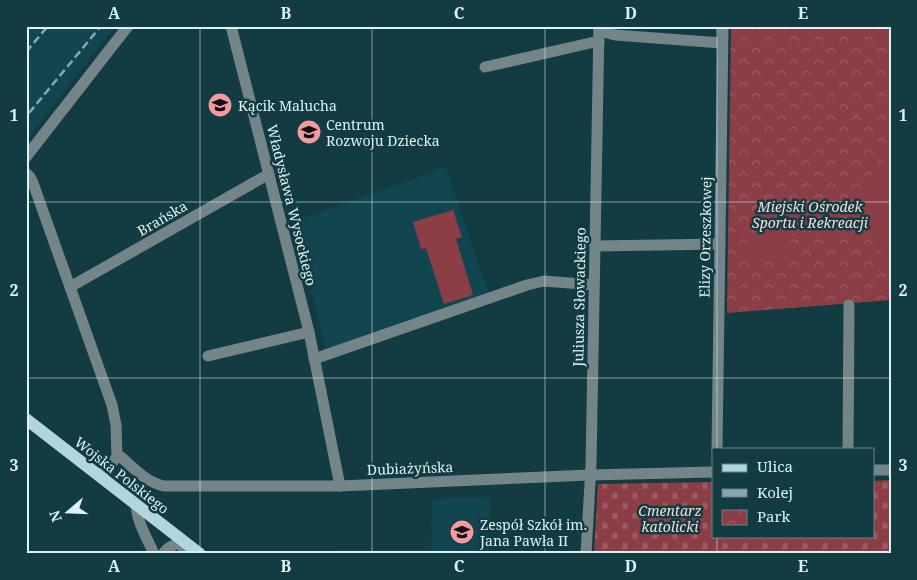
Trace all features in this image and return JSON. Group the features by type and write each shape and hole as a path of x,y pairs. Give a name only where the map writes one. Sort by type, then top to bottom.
{"main road":[{"name":"Wojska Polskiego","path":"26,419 136,505 184,548 200,554"}],"street":[{"path":"26,157 128,26"},
{"name":"Władysława Wysockiego","path":"230,26 309,332 340,486"},
{"name":"Elizy Orzeszkowej","path":"717,448 723,26"},
{"path":"485,67 599,33 722,43"},
{"name":"Juliusza Słowackiego","path":"586,554 590,475 599,33"},
{"path":"26,173 30,177 112,406 116,424 117,457 100,476"},
{"name":"Brańska","path":"70,287 268,174"},
{"path":"595,246 720,244"},
{"path":"314,359 527,285 544,281 594,285"},
{"path":"848,448 850,305"},
{"path":"208,356 309,332"},
{"name":"Dubiażyńska","path":"117,457 121,456 155,484 164,486 340,486 590,475 712,472"},
{"path":"874,470 891,470"},
{"path":"136,505 140,521 154,554"},
{"path":"163,554 170,546 184,548"}],"shaded area":[{"path":"26,26 115,26 26,140"},
{"path":"446,167 489,295 326,351 295,221"},
{"path":"490,497 489,554 335,554 336,550 431,550 432,499"}],"green space":[{"name":"Miejski Ośrodek Sportu i Rekreacji","path":"731,26 891,26 891,300 727,313"},
{"path":"891,155 891,274 886,274 883,255 868,237 863,226 861,203 863,192 874,171"},
{"path":"453,210 462,237 456,239 473,295 444,304 426,248 421,249 413,222"},
{"path":"794,214 795,234 760,237 758,217"},
{"path":"837,217 840,251 825,251 822,219"},
{"path":"790,236 792,260 753,263 751,239"},
{"name":"Cmentarz katolicki","path":"891,480 891,554 594,554 598,484 712,482 712,538 874,538 874,481"}],"railway":[{"path":"26,52 48,26"},
{"path":"29,113 101,26"}],"place":[{"name":"Kącik Malucha","path":"220,105"},
{"name":"Centrum Rozwoju Dziecka","path":"309,132"},
{"name":"Zespół Szkół im. Jana Pawła II","path":"462,532"}]}
